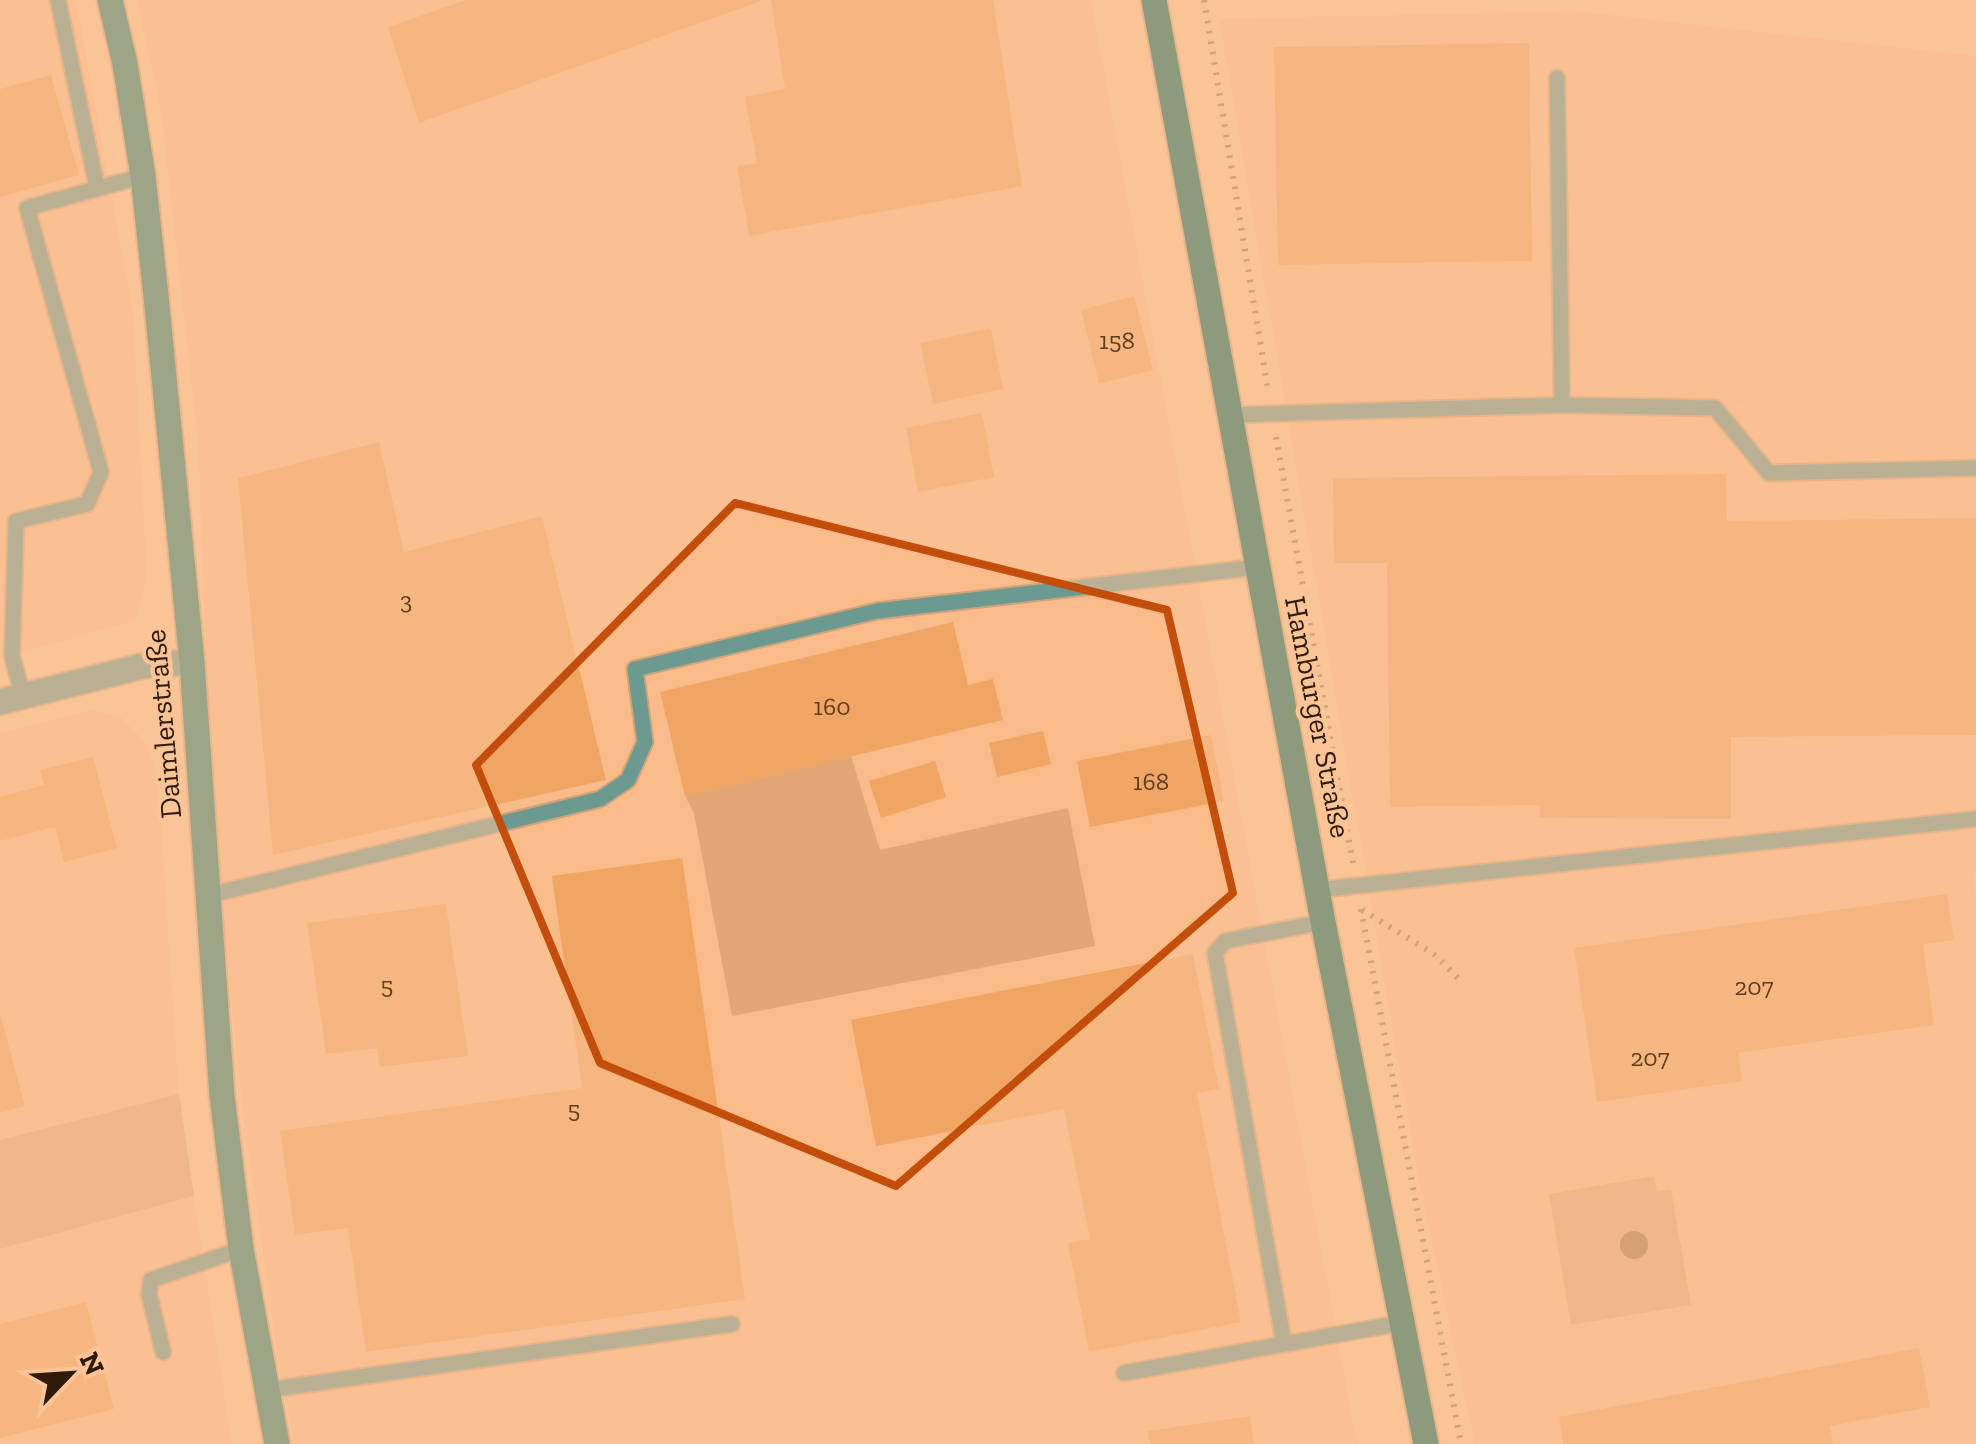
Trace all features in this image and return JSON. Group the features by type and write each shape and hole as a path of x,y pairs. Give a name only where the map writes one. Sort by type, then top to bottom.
{"main road":[{"name":"Hamburger Straße","path":"1154,0 1323,922 1426,1444"}],"street":[{"name":"Daimlerstraße","path":"110,0 143,176 192,662 222,1096 241,1250 277,1444"},
{"path":"12,700 147,664 192,662"}],"lane":[{"path":"58,0 97,188"},
{"path":"1557,78 1562,405"},
{"path":"12,700 6,655 16,521 86,504 102,472 27,208 143,176"},
{"path":"1231,415 1562,405 1715,408 1769,473 1976,468"},
{"path":"210,895 600,799 628,780 644,742 635,669 877,611 1257,567"},
{"path":"1318,890 1976,819"},
{"path":"1284,1344 1215,952 1225,941 1323,922"},
{"path":"163,1352 148,1294 151,1280 241,1250"},
{"path":"1124,1373 1401,1323"},
{"path":"267,1390 732,1324"}],"path":[{"path":"1204,0 1271,413 1461,1444"},
{"path":"1361,909 1434,954 1458,978"}],"highlighted area":[{"path":"735,503 1167,610 1233,893 896,1186 600,1063 476,765"}],"shaded area":[{"path":"0,0 76,0 133,313 147,579 136,620 0,659"},
{"path":"137,0 1091,0 1357,1444 294,1444 243,1114 223,916 206,655 198,442 161,110"},
{"path":"1576,11 1976,56 1973,874 1976,1444 1475,1444 1418,1177 1219,19"},
{"path":"92,710 120,716 146,742 158,777 179,1094 0,1140 0,733"},
{"path":"851,756 880,850 1068,808 1095,946 732,1016 694,813 685,796"},
{"path":"179,1094 194,1196 0,1249 0,1140"},
{"path":"1654,1176 1657,1192 1671,1189 1691,1305 1571,1325 1549,1194"},
{"path":"194,1196 232,1444 0,1444 0,1249"}],"building":[{"path":"466,0 761,1 419,123 388,27"},
{"path":"771,0 993,0 1022,186 749,236 737,166 757,163 745,97 785,89"},
{"path":"1529,43 1532,261 1278,265 1274,47"},
{"path":"51,75 79,175 0,197 0,89"},
{"path":"1134,296 1153,370 1099,384 1081,310"},
{"path":"991,328 1003,389 933,404 920,343"},
{"path":"982,413 994,477 918,492 906,428"},
{"path":"379,442 404,552 542,516 606,780 273,855 238,478"},
{"path":"1726,474 1727,521 1976,518 1976,735 1731,737 1731,819 1540,818 1540,805 1390,807 1387,563 1334,563 1333,478"},
{"path":"953,622 968,685 993,679 1003,720 685,796 660,692"},
{"path":"1043,731 1051,764 997,777 989,743"},
{"path":"1211,735 1224,801 1090,827 1077,761"},
{"path":"93,757 117,848 64,862 55,827 0,841 0,797 44,785 40,770"},
{"path":"935,761 946,797 881,818 869,781"},
{"path":"682,858 745,1299 366,1352 348,1228 295,1235 280,1131 582,1088 552,876"},
{"path":"1947,894 1954,940 1923,944 1934,1025 1738,1053 1742,1081 1597,1102 1574,948"},
{"path":"446,904 468,1056 380,1067 377,1048 326,1054 307,923"},
{"path":"1193,954 1219,1089 1197,1093 1241,1322 1089,1352 1068,1243 1090,1239 1064,1109 876,1146 851,1020"},
{"path":"0,1014 25,1106 0,1113"},
{"path":"86,1302 114,1409 0,1438 0,1324"},
{"path":"1919,1348 1930,1407 1830,1426 1833,1444 1563,1444 1559,1417"},
{"path":"1250,1416 1254,1444 1150,1444 1148,1431"}]}
